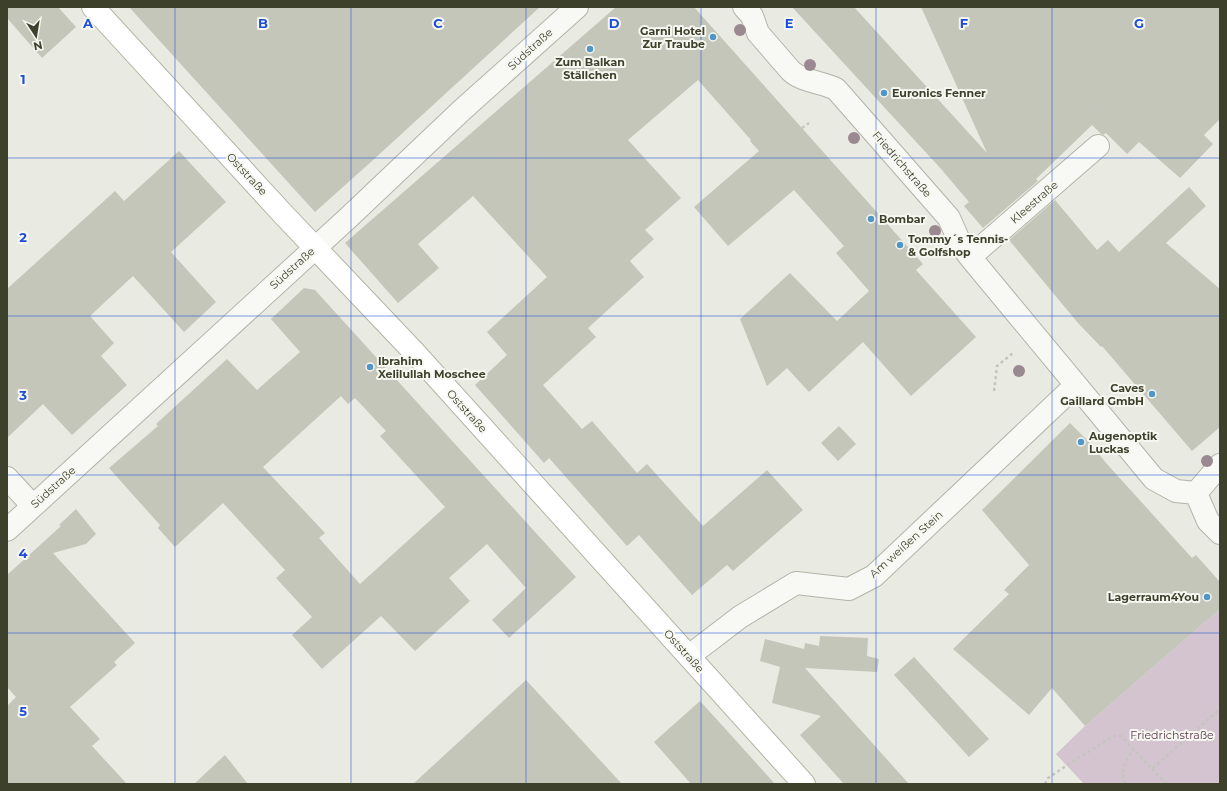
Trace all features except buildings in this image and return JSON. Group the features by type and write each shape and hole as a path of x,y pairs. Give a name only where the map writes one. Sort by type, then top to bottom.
{"main road":[{"name":"Oststraße","path":"93,7 420,359 804,784"}],"street":[{"name":"Südstraße","path":"7,530 353,213 462,110 577,7"},
{"name":"Friedrichstraße","path":"744,7 752,16 758,33 796,76 826,84 836,89 949,218 961,245 970,257 1090,402"},
{"name":"Kleestraße","path":"970,257 1098,146"},
{"name":"Friedrichstraße","path":"1047,350 1154,479 1176,491 1196,493"},
{"name":"Am weißen Stein","path":"689,656 740,617 796,583 849,589 874,576 1076,385"},
{"path":"1220,465 1196,493 1208,521 1220,533"},
{"path":"7,478 33,506"}],"path":[{"path":"991,7 1047,149"},
{"path":"1000,7 1036,100 1047,149"},
{"path":"1058,7 1094,105 1108,119"},
{"path":"997,196 1094,105"},
{"path":"802,128 809,123"},
{"path":"994,391 997,366 1013,353"},
{"path":"1152,769 1220,710"},
{"path":"1045,784 1048,778 1078,758 1114,736 1121,736 1166,784"},
{"path":"1126,784 1123,773 1124,765 1126,758 1134,749"}],"green space":[{"name":"Friedrichstraße","path":"1220,609 1220,784 1084,784 1056,754 1085,726"}],"place":[{"name":"Garni Hotel Zur Traube","path":"713,37"},
{"name":"Zum Balkan Ställchen","path":"590,49"},
{"name":"Euronics Fenner","path":"884,93"},
{"name":"Bombar","path":"871,219"},
{"name":"Tommy´s Tennis- & Golfshop","path":"900,245"},
{"name":"Ibrahim Xelilullah Moschee","path":"370,367"},
{"name":"Caves Gaillard GmbH","path":"1152,394"},
{"name":"Augenoptik Luckas","path":"1081,442"},
{"name":"Lagerraum4You","path":"1207,597"}]}
